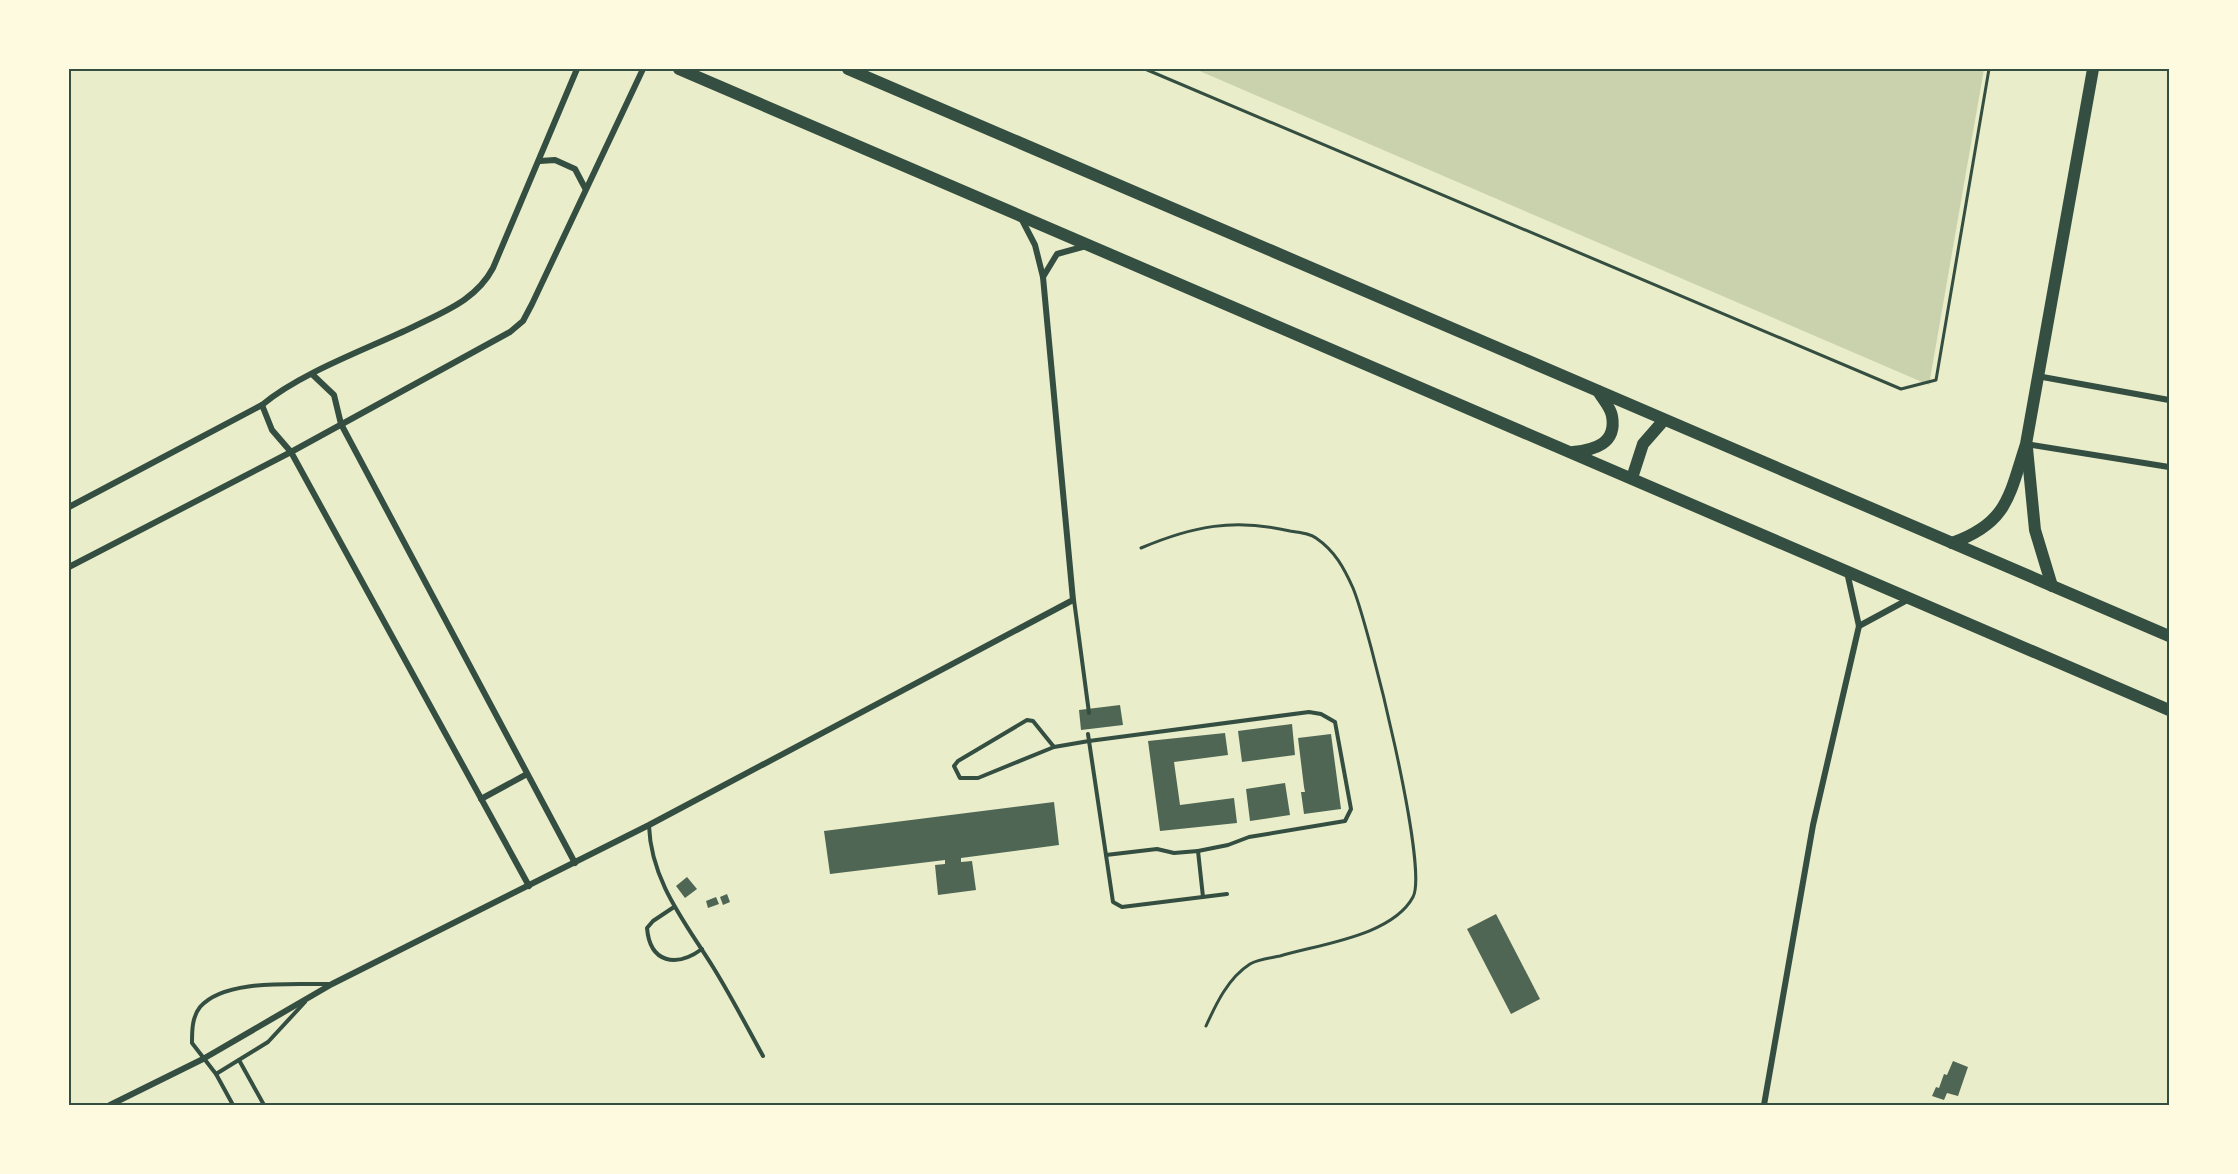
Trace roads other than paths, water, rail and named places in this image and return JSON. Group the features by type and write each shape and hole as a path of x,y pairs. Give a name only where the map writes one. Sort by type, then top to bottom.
{"main road":[{"path":"679,69 2169,710"},
{"path":"848,69 2169,636"},
{"path":"1952,543 1988,527 2000,513 2011,492 2026,444 2036,376 2093,69"},
{"path":"1568,452 1594,450 1604,444 1612,427 1612,415 1598,391"},
{"path":"1632,478 1642,444 1665,420"},
{"path":"2026,444 2035,530 2052,586"}],"street":[{"path":"69,507 262,405 288,386 473,295 485,283 493,268 578,69"},
{"path":"69,567 291,452 510,333 523,321 643,69"},
{"path":"540,161 555,160 575,169 585,188"},
{"path":"110,1105 203,1059 332,984 649,825 1073,600 1043,277 1035,245 1020,217"},
{"path":"1043,277 1057,254 1088,246"},
{"path":"313,375 334,395 341,424 575,863"},
{"path":"2036,376 2169,400"},
{"path":"262,405 272,430 291,452 529,886"},
{"path":"2026,444 2169,466"},
{"path":"1764,1105 1813,825 1859,626 1847,572"},
{"path":"1859,626 1910,599"},
{"path":"481,799 527,774"}],"lane":[{"path":"1073,600 1089,713"},
{"path":"1054,747 1033,721 1027,720 958,761 954,766 960,778 968,780 1054,747 1089,741 1309,712 1322,714 1335,722 1351,809 1345,821 1249,837 1228,845 1198,851 1174,853 1157,849 1106,855"},
{"path":"1088,734 1111,892 1116,905 1122,907 1227,894"},
{"path":"649,825 653,862 674,907 702,949 763,1056"},
{"path":"1198,851 1203,897"},
{"path":"674,907 647,928 648,939 656,954 669,961 681,961 702,949"},
{"path":"233,1105 216,1074 192,1043 193,1023 200,1007 239,987 332,984"},
{"path":"216,1074 268,1042 309,997"},
{"path":"239,1060 264,1105"}]}
